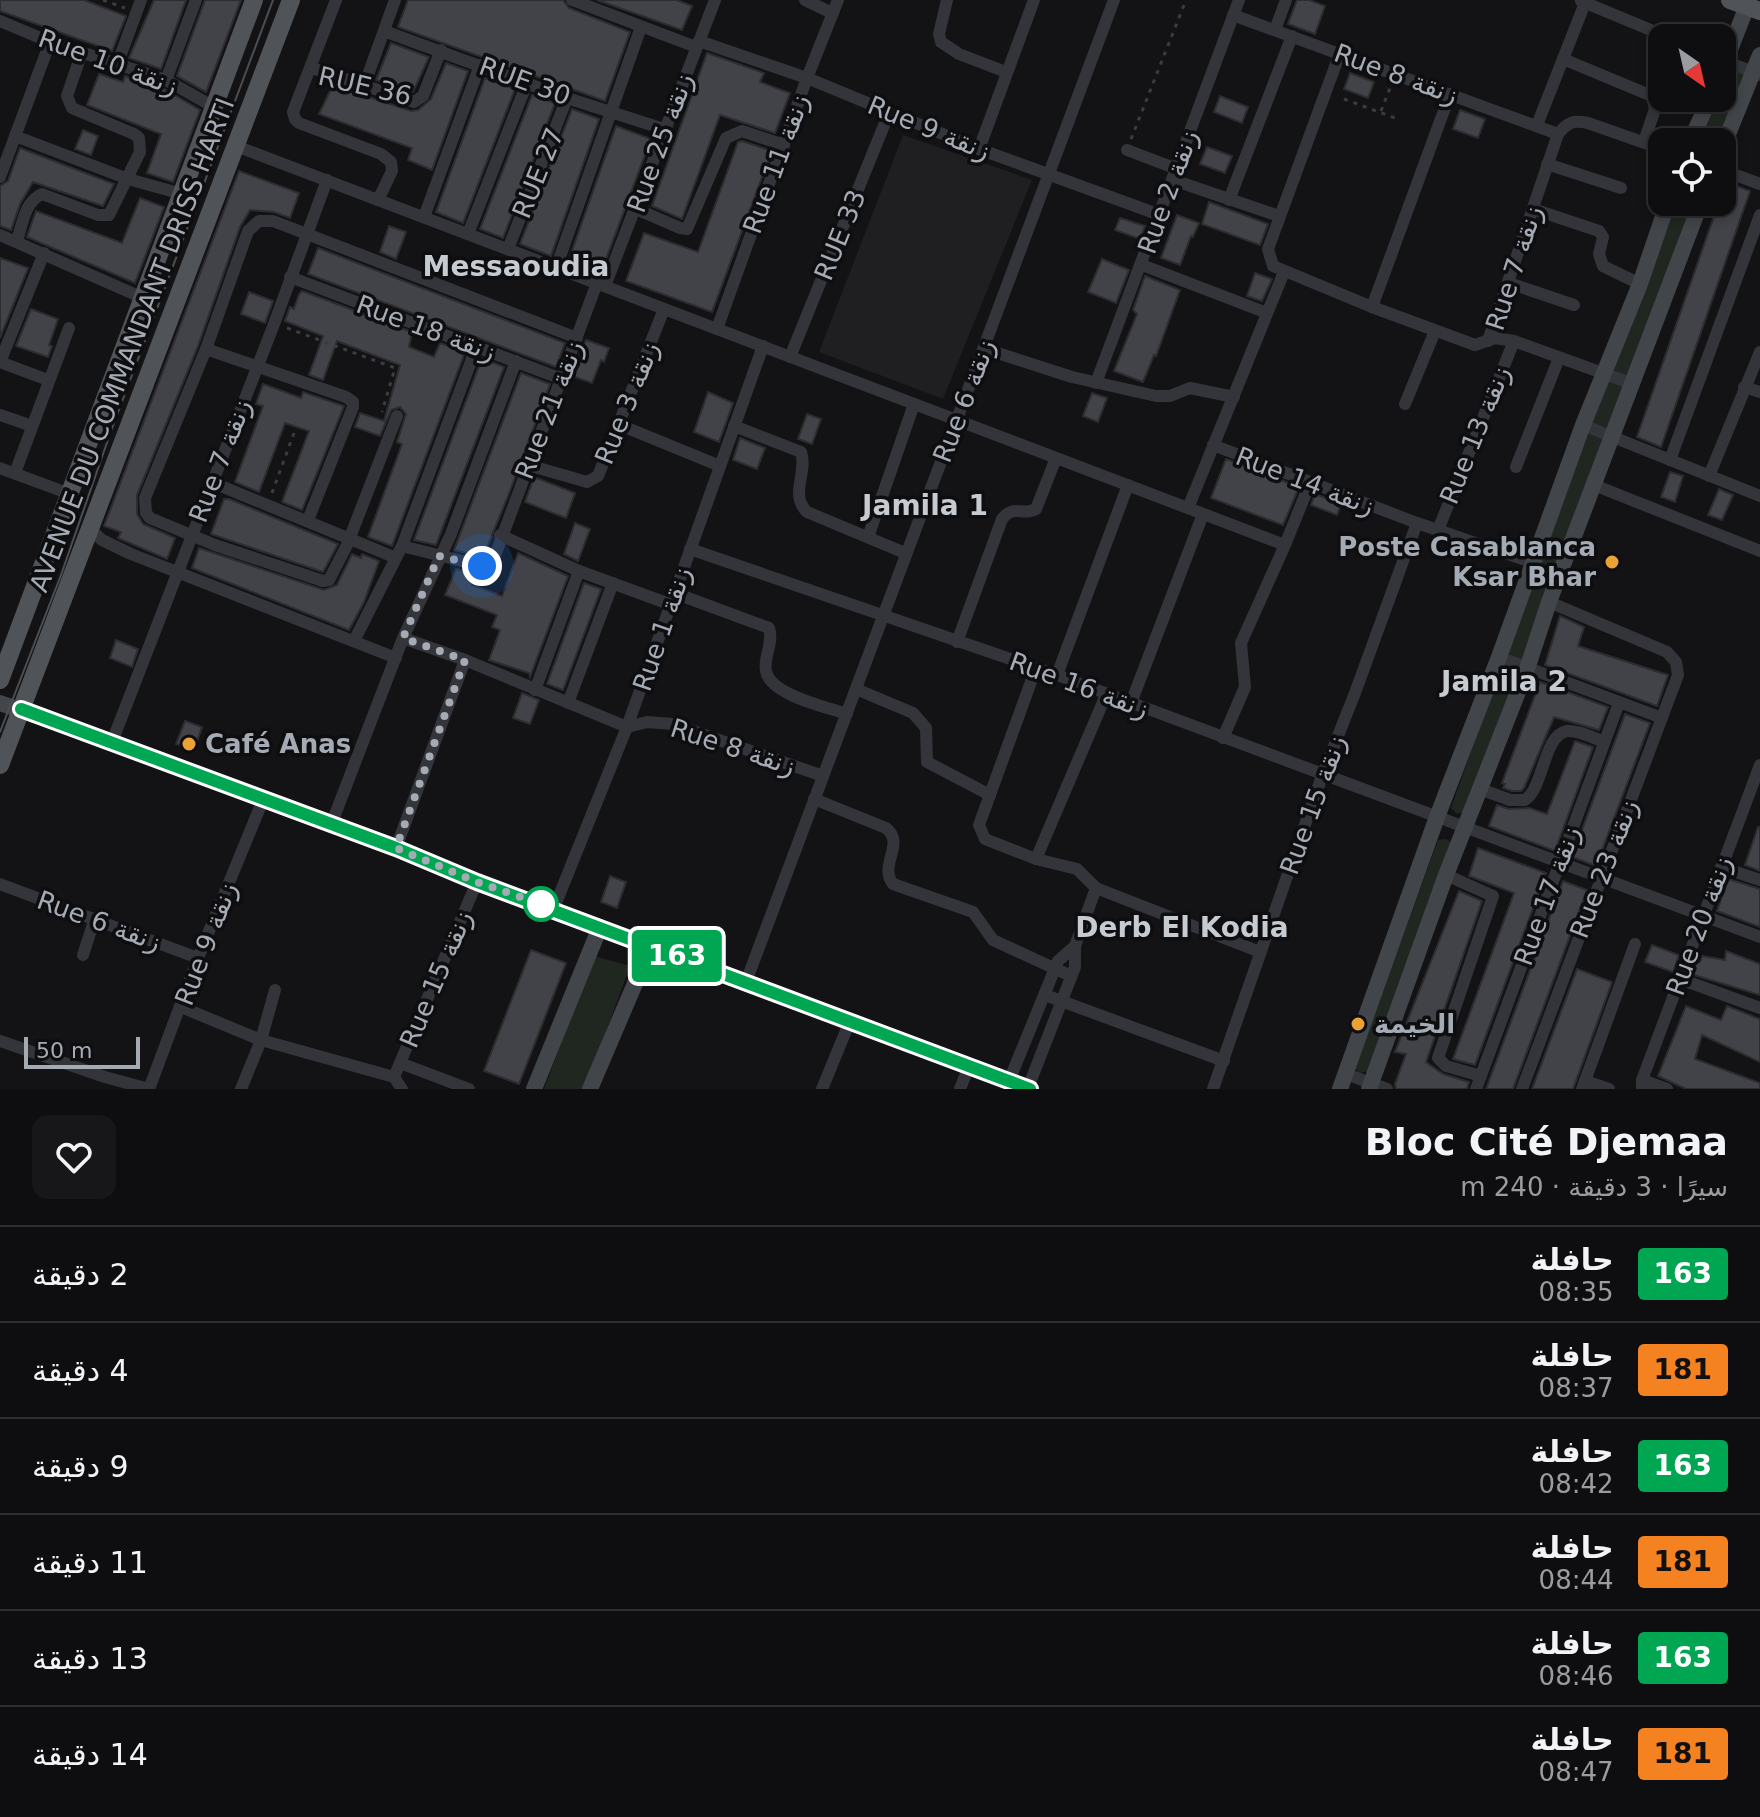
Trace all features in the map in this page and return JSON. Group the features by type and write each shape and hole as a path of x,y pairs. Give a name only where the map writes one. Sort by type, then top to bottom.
{"main road":[{"name":"AVENUE DU COMMANDANT DRISS HARTI","path":"0,680 254,0"},
{"name":"AVENUE DU COMMANDANT DRISS HARTI","path":"0,765 291,0"}],"street":[{"path":"166,80 196,0"},
{"path":"312,68 336,0"},
{"path":"364,86 395,0"},
{"name":"Rue 9 زنقة","path":"572,0 641,27 807,78 979,149 1160,215"},
{"path":"608,14 613,0"},
{"name":"Rue 25 زنقة","path":"601,285 636,209 715,0"},
{"path":"805,0 832,13"},
{"name":"Rue 11 زنقة","path":"717,329 838,0"},
{"path":"947,0 939,34 941,42 959,54 1006,72"},
{"path":"979,149 1034,0"},
{"name":"Rue 6 زنقة","path":"746,982 1114,0"},
{"name":"Rue 2 زنقة","path":"1096,383 1239,0"},
{"path":"1275,30 1286,0"},
{"path":"1537,125 1582,1 1648,29"},
{"path":"1736,38 1746,5"},
{"path":"118,62 139,6"},
{"name":"Rue 8 زنقة","path":"1233,15 1558,134"},
{"name":"Rue 10 زنقة","path":"0,21 50,42 166,80 214,107"},
{"path":"556,268 641,27"},
{"name":"RUE 30","path":"384,31 567,98 667,130"},
{"path":"1229,200 1292,36"},
{"path":"0,177 50,42"},
{"name":"RUE 36","path":"378,200 392,171 391,162 381,154 299,123 293,112 312,68 414,102 419,100 441,50"},
{"path":"17,241 35,197 42,194 105,216 113,212 140,152 139,138 72,108 69,103 67,96 82,52"},
{"path":"1340,53 1268,249 1273,266 1475,345 1488,341"},
{"path":"1732,128 1757,74 1760,55"},
{"path":"1563,59 1652,96 1655,109 1644,142"},
{"path":"424,217 480,65"},
{"path":"1736,68 1757,74"},
{"path":"468,234 527,83"},
{"path":"1372,307 1450,94"},
{"name":"RUE 27","path":"508,249 567,98"},
{"name":"RUE 33","path":"790,357 889,113"},
{"path":"1558,134 1571,121 1588,123 1648,144"},
{"path":"636,209 687,229 726,138 742,131 784,145"},
{"name":"Rue 7 زنقة","path":"1488,341 1558,134"},
{"path":"0,136 182,194"},
{"path":"236,146 1285,545"},
{"path":"1127,150 1229,200 1279,216"},
{"path":"1547,164 1621,188"},
{"path":"1736,175 1760,184"},
{"name":"Rue 7 زنقة","path":"112,742 327,180"},
{"path":"1533,209 1599,231 1603,235 1599,254 1603,266 1640,284"},
{"path":"1670,460 1760,215"},
{"path":"1663,216 1437,817 1343,1082 1375,1087 1446,875 1527,669 1549,602 1696,216"},
{"path":"397,416 332,577 323,581 215,545 146,513 145,498 206,349 248,231 259,221 273,221 577,338"},
{"path":"0,235 143,298"},
{"path":"44,253 0,362 48,380"},
{"path":"1142,265 1267,313"},
{"path":"1188,508 1284,272"},
{"name":"Rue 18 زنقة","path":"290,277 562,379"},
{"path":"1509,283 1574,305"},
{"name":"Rue 21 زنقة","path":"439,556 488,566 493,561 500,535 577,338 601,285"},
{"name":"Rue 3 زنقة","path":"528,465 577,481 587,482 598,476 664,309"},
{"path":"15,473 69,328"},
{"path":"1405,404 1435,331"},
{"name":"Rue 7 زنقة","path":"1488,341 1500,338 1514,341 1633,384"},
{"name":"Rue 13 زنقة","path":"1438,530 1514,341"},
{"name":"Rue 1 زنقة","path":"554,908 627,727 763,346"},
{"path":"354,641 398,552 476,348"},
{"path":"206,349 353,402 308,520"},
{"path":"985,349 1096,383 1156,396 1170,396 1190,388 1234,397"},
{"path":"1709,476 1760,352"},
{"path":"1516,467 1559,358"},
{"path":"331,825 403,638 451,534 516,361"},
{"path":"1744,387 1760,392"},
{"path":"868,537 914,404"},
{"path":"0,415 32,426"},
{"path":"620,425 720,466"},
{"path":"1583,425 1760,496"},
{"path":"734,426 801,452 804,461 797,497 807,512 905,553"},
{"name":"Rue 14 زنقة","path":"1213,445 1417,523 1534,563"},
{"path":"957,642 1002,519 1007,512 1036,509 1056,458"},
{"path":"0,468 70,494"},
{"path":"211,482 349,538 398,552 439,556"},
{"path":"1223,738 1245,687 1241,643 1310,483"},
{"path":"1057,675 1128,485"},
{"path":"1594,485 1760,551"},
{"path":"1131,703 1203,514"},
{"name":"Rue 15 زنقة","path":"1213,1089 1322,776 1417,523"},
{"path":"90,529 111,545 396,658"},
{"path":"500,535 613,583 769,628 771,636 765,669 774,687 847,714"},
{"name":"Rue 16 زنقة","path":"690,549 1057,675 1760,937"},
{"path":"535,690 579,571"},
{"path":"568,703 613,583"},
{"name":"Rue 23 زنقة","path":"1522,1089 1678,675 1676,662 1667,652 1549,602"},
{"name":"Rue 8 زنقة","path":"403,638 465,660 627,727 647,722 673,724 823,776"},
{"path":"1499,657 1662,718"},
{"path":"396,848 465,660"},
{"path":"1036,668 979,825 985,839 1036,859 1077,869 1096,888 1260,952"},
{"path":"856,689 913,713 926,728 927,762 990,795"},
{"path":"1036,859 1106,695"},
{"path":"0,703 396,848 477,882 554,908 1029,1088 1075,967 1075,946 1096,888"},
{"name":"Rue 17 زنقة","path":"1478,1083 1619,703"},
{"path":"1480,789 1510,800 1525,800 1532,794 1549,751 1560,735 1567,731 1576,732 1604,742"},
{"name":"Rue 20 زنقة","path":"1642,1085 1760,765"},
{"path":"814,799 894,834 887,869 893,884 973,912 993,940 1071,976"},
{"name":"Rue 9 زنقة","path":"149,1089 198,958 263,800"},
{"path":"1721,867 1760,880"},
{"path":"1446,875 1493,896 1438,1058 1446,1066 1478,1083"},
{"name":"Rue 15 زنقة","path":"394,1077 477,882"},
{"name":"Rue 6 زنقة","path":"0,884 198,958"},
{"path":"83,955 95,918"},
{"path":"534,1089 600,927"},
{"path":"1609,1089 1584,1085 1635,944"},
{"path":"591,1089 651,946"},
{"path":"1009,1081 1058,961 1075,946"},
{"path":"1680,979 1760,1008"},
{"path":"241,1089 261,1040 275,990"},
{"path":"1045,995 1224,1061"},
{"path":"181,1007 261,1040 394,1077 402,1089"},
{"path":"822,1089 850,1021"},
{"path":"0,1041 103,1083 149,1089"},
{"path":"400,1063 469,1089"},
{"path":"960,1089 969,1066"},
{"path":"1642,1085 1667,1089"}],"path":[{"path":"103,0 139,6"},
{"path":"1127,150 1186,0"},
{"path":"1381,112 1395,73"},
{"path":"1344,99 1395,118"},
{"path":"274,324 395,368 382,412"},
{"path":"268,505 294,433"}],"shaded area":[{"path":"1736,59 1749,63 1736,98"},
{"path":"1711,112 1731,112 1725,128 1704,128"},
{"path":"903,135 1032,180 943,399 819,352"},
{"path":"1671,216 1692,216 1465,812 1457,814 1451,808"},
{"path":"1446,839 1453,843 1369,1071 1360,1073 1355,1069 1438,840"},
{"path":"594,956 630,966 585,1089 544,1089"}],"building":[{"path":"0,0 84,0 126,16 112,51 0,11"},
{"path":"154,0 186,0 161,69 129,58"},
{"path":"205,0 241,0 206,92 177,76"},
{"path":"408,0 563,0 569,8 630,32 605,101 398,27"},
{"path":"597,0 677,0 692,6 682,30"},
{"path":"1297,0 1309,0 1325,6 1315,34 1288,24"},
{"path":"391,43 429,57 413,92 376,80"},
{"path":"707,53 764,73 760,82 790,93 775,133 720,115 682,219 652,206"},
{"path":"446,63 468,71 432,170 408,160 412,148 319,114 333,85 411,111 418,110 431,99"},
{"path":"1350,73 1374,82 1368,98 1344,89"},
{"path":"99,74 123,82 125,76 162,88 200,110 173,182 147,173 161,134 87,105"},
{"path":"485,78 515,89 463,223 436,212"},
{"path":"532,95 555,103 503,238 480,229"},
{"path":"1220,96 1248,107 1242,123 1214,112"},
{"path":"572,109 599,119 551,256 520,244"},
{"path":"1460,110 1485,119 1478,138 1453,129"},
{"path":"616,126 651,139 600,275 568,262"},
{"path":"83,130 98,136 91,155 75,149"},
{"path":"738,142 771,153 712,312 626,281 644,233 698,252"},
{"path":"1207,147 1232,156 1225,173 1200,164"},
{"path":"20,148 114,184 103,206 33,182 20,204 11,230 0,226 0,186 8,181"},
{"path":"239,171 299,193 290,218 274,212 250,210 240,227 198,346 137,495 137,514 143,524 175,538 167,559 118,538 121,532 104,526"},
{"path":"1736,186 1750,191 1661,447 1637,437 1714,216 1736,216"},
{"path":"140,198 164,207 135,283 27,237 36,211 122,243"},
{"path":"1209,202 1268,224 1260,245 1202,224"},
{"path":"1177,215 1199,223 1180,265 1161,258"},
{"path":"1120,218 1145,226 1140,239 1115,230"},
{"path":"389,226 406,232 396,259 380,252"},
{"path":"318,248 565,343 556,367 308,274"},
{"path":"0,258 28,268 0,338"},
{"path":"1102,259 1129,270 1116,303 1088,292"},
{"path":"1255,273 1272,279 1262,301 1247,296"},
{"path":"1145,276 1180,290 1143,382 1114,371 1137,314 1133,310"},
{"path":"302,291 412,332 409,347 434,357 440,343 465,352 392,546 368,537 402,444 397,442 406,414 400,407 391,410 380,436 355,427 360,413 384,421 400,365 337,341 323,380 309,375 323,336 285,321 290,307 294,309"},
{"path":"249,292 273,301 265,323 241,314"},
{"path":"31,309 58,319 48,357 16,346"},
{"path":"586,340 609,348 592,383 572,376"},
{"path":"482,358 504,367 436,545 414,540"},
{"path":"521,373 550,384 508,496 483,557 454,550"},
{"path":"263,384 301,398 303,392 344,406 302,510 282,502 309,431 285,423 259,492 235,482 263,406 256,404"},
{"path":"708,392 733,403 719,442 694,432"},
{"path":"1092,393 1107,398 1098,422 1083,416"},
{"path":"807,414 821,419 812,444 798,439"},
{"path":"740,438 765,448 757,469 733,460"},
{"path":"1226,459 1299,487 1283,525 1211,498"},
{"path":"1670,472 1683,476 1675,502 1661,497"},
{"path":"534,477 575,493 566,518 525,502"},
{"path":"1719,489 1733,495 1722,520 1708,515"},
{"path":"1315,494 1341,504 1337,515 1311,505"},
{"path":"224,499 338,544 323,572 211,534"},
{"path":"575,523 590,529 578,561 564,554"},
{"path":"199,548 324,590 337,585 352,554 361,558 362,554 379,561 364,602 349,630 192,568"},
{"path":"518,553 568,576 530,677 529,673 489,660 500,630 492,627 497,615 445,595 456,569 476,574 472,585 502,596"},
{"path":"584,583 601,589 563,690 547,684"},
{"path":"1560,616 1584,627 1578,646 1668,675 1657,706 1545,665"},
{"path":"116,640 138,649 132,667 110,658"},
{"path":"1540,682 1608,707 1599,730 1554,717 1524,788 1512,791 1503,788 1505,784 1502,783"},
{"path":"522,693 539,700 530,724 513,718"},
{"path":"1625,714 1650,723 1596,866 1572,857"},
{"path":"185,721 202,727 194,750 176,744"},
{"path":"1575,741 1593,747 1555,851 1489,826 1497,805 1509,809 1529,808 1547,814"},
{"path":"1760,827 1760,871 1745,865"},
{"path":"1478,848 1546,873 1475,1065 1453,1059 1514,893 1469,876"},
{"path":"610,876 626,882 617,908 601,902"},
{"path":"1728,879 1760,889 1760,927 1717,911"},
{"path":"1563,881 1587,890 1513,1089 1486,1089"},
{"path":"1459,891 1482,901 1426,1062 1443,1074 1469,1082 1467,1089 1396,1089 1406,1054 1395,1052"},
{"path":"1652,945 1679,955 1673,972 1645,962"},
{"path":"531,950 566,963 519,1084 484,1071"},
{"path":"1726,951 1760,964 1760,995 1691,974 1696,961 1700,962 1702,956 1725,960"},
{"path":"1577,969 1612,982 1573,1089 1532,1089"},
{"path":"1686,1006 1721,1020 1727,1006 1760,1019 1760,1062 1702,1035 1695,1059 1760,1083 1760,1089 1686,1089 1658,1076"}],"tram line":[{"path":"0,732 273,0"}],"bus line":[{"name":"163","path":"21,709 1030,1089"}],"place":[{"name":"Poste Casablanca Ksar Bhar","path":"1612,562"},
{"name":"Café Anas","path":"189,744"},
{"name":"الخيمة","path":"1358,1024"}],"district":[{"name":"Messaoudia","path":"516,266"},
{"name":"Jamila 1","path":"925,505"},
{"name":"Jamila 2","path":"1504,681"},
{"name":"Derb El Kodia","path":"1182,927"}],"route":[{"path":"482,566 439,556 403,638 465,660 396,848 477,882 541,904"}]}
